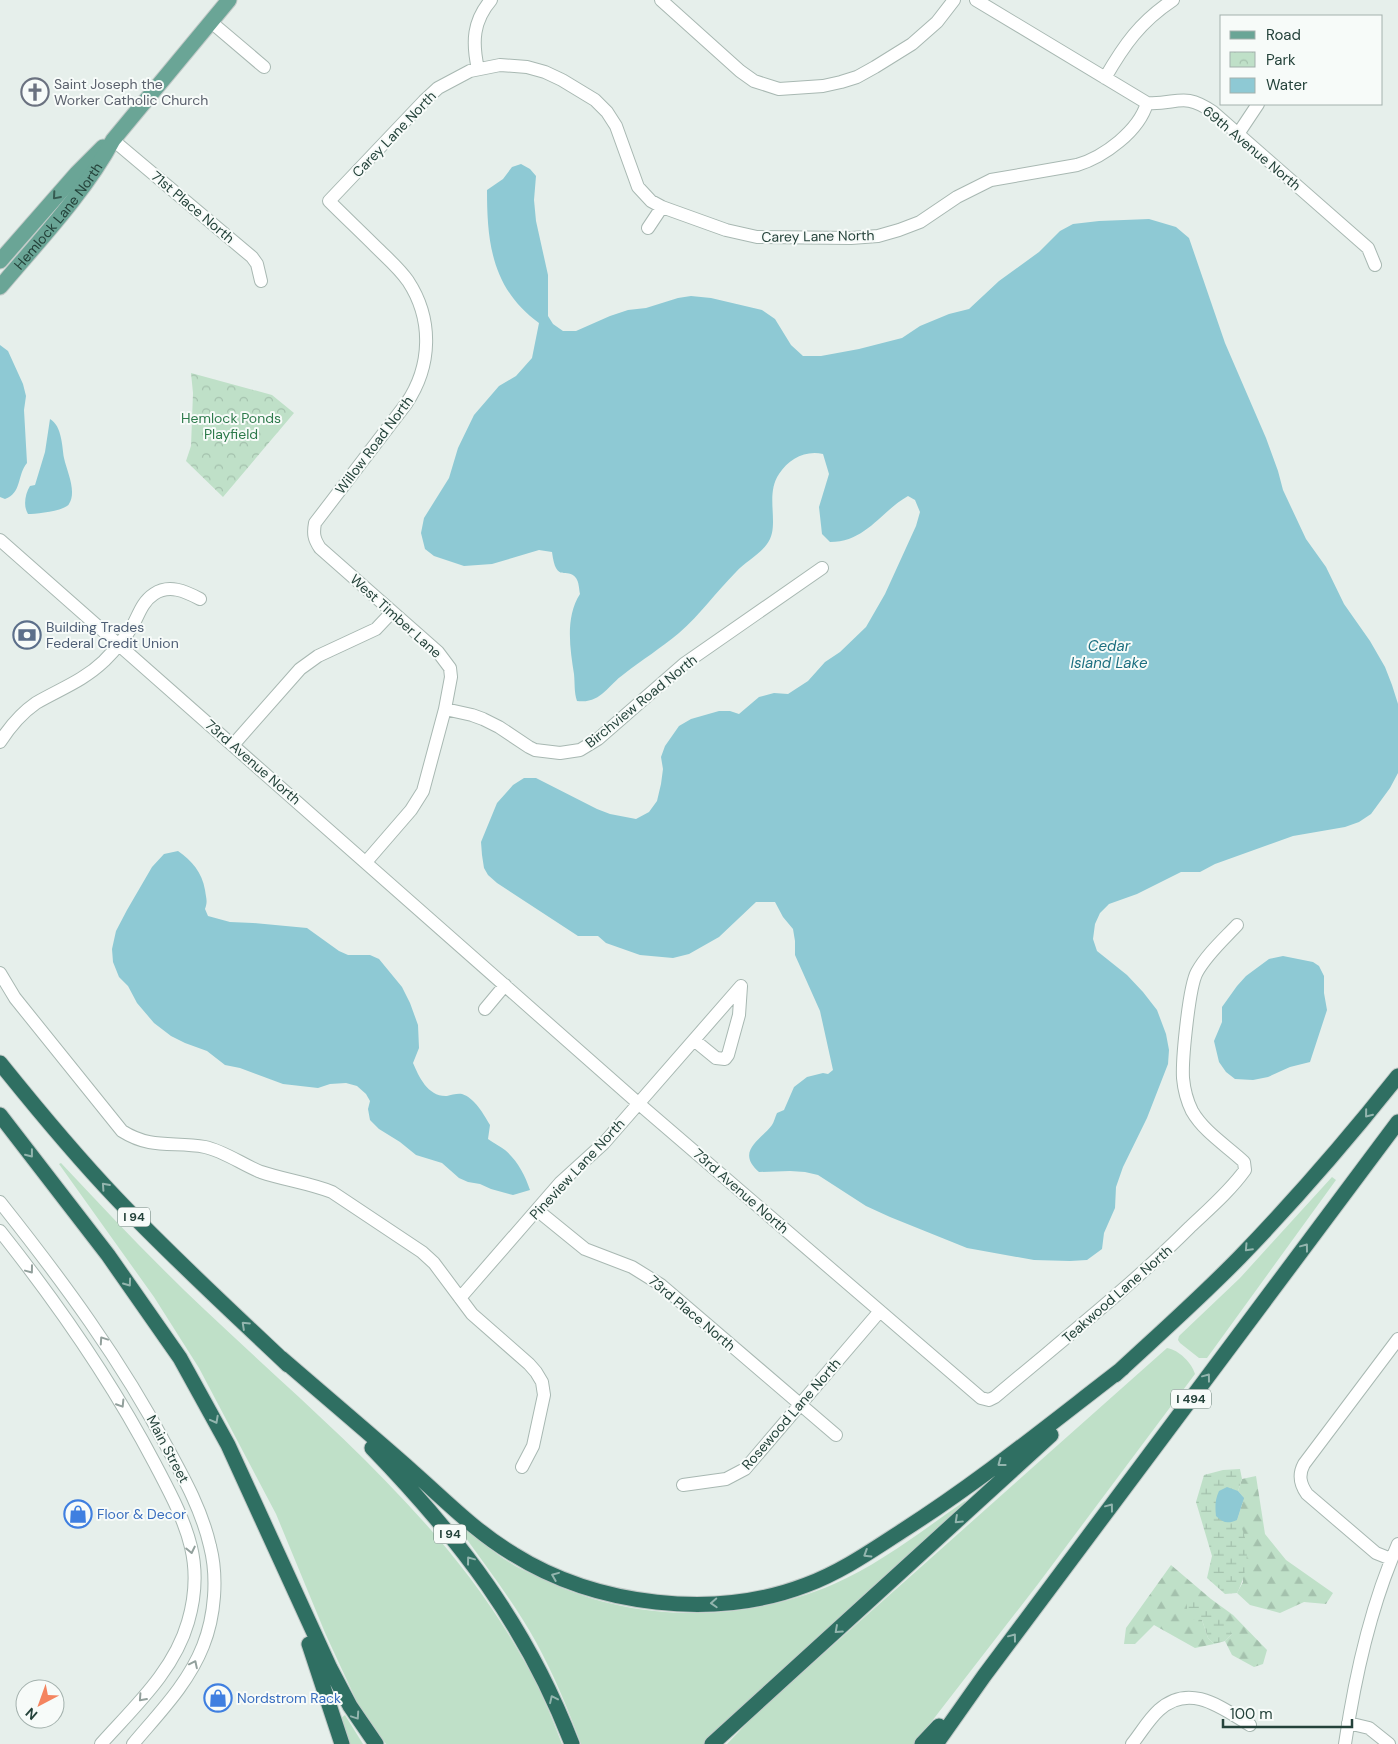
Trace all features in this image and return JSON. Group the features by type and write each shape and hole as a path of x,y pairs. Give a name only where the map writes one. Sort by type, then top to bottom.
{"highway":[{"name":"I 94","path":"0,1063 116,1198 170,1253 328,1403 427,1506 458,1544 499,1600 520,1634 536,1663 572,1744"},
{"path":"712,1744 1174,1322 1240,1257 1298,1195 1398,1076"},
{"path":"0,1115 108,1255 167,1338 184,1366 228,1445 330,1668 350,1706 376,1744"},
{"name":"I 494","path":"984,1676 1398,1122"},
{"path":"281,1358 477,1529 513,1554 548,1574 588,1589 634,1598 688,1604 734,1602 785,1592 826,1577 847,1566 932,1512 970,1485 1123,1368"},
{"path":"253,1498 315,1658 342,1744"},
{"path":"922,1744 984,1676"},
{"path":"936,1744 984,1676"}],"main road":[{"name":"Hemlock Lane North","path":"0,287 87,181 113,140 229,0"},
{"name":"Hemlock Lane North","path":"0,261 98,150 113,140"}],"street":[{"path":"478,69 474,41 475,28 480,15 491,0"},
{"path":"661,0 740,71 754,81 779,89 823,86 857,77 882,63 926,33 954,0"},
{"path":"976,0 1147,104"},
{"path":"1105,78 1131,36 1156,11 1173,0"},
{"path":"211,22 264,68"},
{"name":"Carey Lane North","path":"329,201 431,94 448,82 478,69 509,66 536,70 562,80 595,100 607,112 616,126 638,187 651,200 662,207 726,230 757,237 851,238 878,236 899,230 920,222 957,197 991,180 1089,162 1133,128 1140,121 1147,104"},
{"name":"69th Avenue North","path":"1147,104 1178,100 1196,102 1213,112 1368,248 1375,265"},
{"path":"1238,134 1257,105"},
{"name":"71st Place North","path":"113,140 252,257 258,264 261,281"},
{"name":"Willow Road North","path":"314,539 313,532 316,523 406,404 416,386 425,361 426,343 423,313 418,299 408,282 396,266 329,201"},
{"path":"648,228 662,207"},
{"name":"West Timber Lane","path":"314,539 320,548 438,652 450,668 451,677 445,709 425,783 419,798 366,862"},
{"name":"73rd Avenue North","path":"0,540 638,1103 978,1395"},
{"name":"Birchview Road North","path":"445,709 483,719 536,750 560,753 580,750 598,740 684,664 822,568"},
{"path":"0,742 13,725 35,704 80,680 104,661 132,626 147,600 155,594 166,590 184,590 200,599"},
{"path":"233,745 300,669 318,656 376,629 392,612"},
{"name":"Teakwood Lane North","path":"978,1395 985,1399 995,1397 1062,1342 1169,1249 1246,1170 1244,1162 1209,1132 1192,1112 1186,1096 1183,1075 1190,995 1196,973 1207,957 1237,925"},
{"path":"0,973 15,998 114,1122 132,1138 146,1143 206,1147 264,1173 332,1192 422,1252 434,1263 472,1314 529,1364 542,1382 544,1395 533,1446 522,1468"},
{"path":"485,1009 505,985"},
{"name":"Pineview Lane North","path":"460,1298 570,1172 593,1154 604,1142 741,986 739,1015 728,1055 724,1058 716,1058 694,1040"},
{"name":"Main Street","path":"0,1202 80,1306 154,1422 190,1491 211,1547 214,1565 213,1605 204,1646 190,1673 173,1697 133,1744"},
{"name":"73rd Place North","path":"537,1210 585,1249 632,1267 661,1285 836,1436"},
{"name":"Main Street","path":"0,1231 48,1293 95,1362 138,1433 178,1510 191,1548 194,1566 194,1595 188,1624 181,1642 161,1677 101,1744"},
{"name":"Rosewood Lane North","path":"683,1485 726,1479 736,1475 753,1461 880,1311"},
{"path":"1392,1568 1307,1494 1302,1487 1300,1479 1304,1464 1398,1339"},
{"path":"1345,1744 1359,1668 1398,1544"},
{"path":"1132,1744 1160,1709 1171,1702 1184,1698 1208,1700 1250,1725"},
{"path":"1348,1723 1369,1728 1389,1744"}],"green space":[{"name":"Hemlock Ponds Playfield","path":"191,373 272,395 294,413 223,497 186,461 191,446 193,393"},
{"path":"61,1163 168,1274 336,1431 378,1473 457,1561 492,1608 523,1659 549,1711 562,1744 386,1744 357,1702 326,1635 276,1514 199,1368 154,1297 59,1164"},
{"path":"1332,1177 1336,1180 1207,1358 1199,1358 1180,1343 1178,1340 1179,1336 1240,1278"},
{"path":"1167,1348 1176,1351 1184,1358 1195,1374 1038,1584 925,1730 917,1744 727,1744 752,1718"},
{"path":"1240,1469 1242,1479 1238,1491 1244,1498 1237,1520 1245,1537 1246,1566 1237,1593 1225,1594 1207,1578 1212,1556 1196,1502 1204,1475 1223,1470"},
{"path":"1256,1476 1265,1534 1286,1560 1333,1593 1326,1604 1304,1602 1280,1613 1250,1605 1237,1593 1243,1582 1237,1520 1244,1498 1238,1491 1242,1479"},
{"path":"965,1501 967,1504 704,1744 581,1744 549,1667 536,1642 510,1600 463,1534 467,1530 512,1564 571,1592 608,1603 646,1610 684,1613 722,1612 760,1607 798,1597 834,1584 885,1557"},
{"path":"1171,1565 1233,1615 1267,1650 1263,1664 1254,1667 1232,1655 1225,1641 1232,1634 1202,1620 1208,1638 1214,1644 1195,1648 1154,1625 1135,1644 1124,1644 1126,1628"},
{"path":"1196,1597 1223,1618 1232,1634 1225,1641 1214,1644 1208,1638 1202,1620 1190,1619 1187,1613 1187,1599"},
{"path":"345,1715 363,1744 350,1744 341,1718"}],"water":[{"name":"Cedar Island Lake","path":"521,164 530,169 536,176 534,200 536,221 548,275 548,316 553,324 563,331 576,331 628,310 646,308 691,296 711,298 762,310 775,319 791,345 803,356 821,356 902,338 920,326 949,314 969,309 999,281 1039,252 1060,231 1073,224 1149,219 1176,227 1189,238 1225,343 1266,438 1283,490 1306,539 1326,567 1344,604 1370,641 1385,667 1398,704 1398,773 1390,788 1371,814 1359,822 1345,827 1293,836 1215,864 1200,872 1181,872 1137,894 1109,904 1100,913 1095,924 1093,939 1097,951 1127,975 1157,1010 1166,1034 1169,1050 1168,1064 1147,1118 1123,1167 1116,1187 1115,1208 1104,1233 1102,1249 1087,1260 1034,1260 967,1248 866,1206 818,1175 790,1171 759,1172 752,1165 749,1158 752,1146 772,1125 777,1113 784,1110 794,1087 807,1077 823,1073 828,1074 833,1070 820,1011 795,955 793,929 783,917 775,902 756,902 719,937 689,954 673,958 640,955 606,943 598,936 578,936 497,883 488,875 484,868 481,842 497,803 513,785 524,778 536,778 610,814 636,819 649,812 657,801 661,784 663,769 661,757 665,746 679,726 691,719 719,711 730,711 739,714 759,697 774,693 788,694 808,681 825,662 840,652 866,627 885,594 916,526 920,512 915,500 908,496 863,532 843,541 830,542 822,534 819,507 829,474 823,454 810,453 798,457 783,469 775,483 772,501 773,529 771,537 764,548 740,568 679,633 624,674 598,697 592,700 577,701 570,644 570,623 575,603 580,594 579,586 573,575 559,572 556,568 552,552 539,550 492,564 464,566 434,556 425,549 421,533 424,518 449,478 458,448 474,415 499,386 516,376 532,358 539,323 523,310 502,280 495,264 491,246 487,210 487,190 503,179 512,167"},
{"path":"0,345 8,351 23,384 26,396 24,410 27,463 14,493 5,499 0,497"},
{"path":"50,419 57,426 61,437 64,458 72,487 71,499 69,504 62,509 28,514 25,504 26,496 30,486 35,485 45,452"},
{"path":"178,851 199,872 204,884 207,899 205,909 208,916 230,922 307,928 339,951 348,955 370,955 379,959 402,987 418,1025 419,1048 413,1063 421,1080 429,1090 435,1093 447,1096 462,1094 475,1103 490,1125 488,1139 505,1150 513,1158 523,1173 530,1190 513,1195 468,1182 459,1178 442,1163 416,1155 379,1129 370,1120 368,1109 370,1101 366,1094 357,1086 346,1083 330,1084 318,1088 283,1084 240,1068 225,1065 207,1051 171,1036 154,1023 137,1003 128,986 119,977 113,962 112,949 116,931 152,867 164,854"},
{"path":"1283,956 1313,962 1319,966 1324,976 1327,1010 1310,1062 1290,1067 1268,1077 1253,1080 1235,1079 1226,1072 1219,1062 1214,1041 1222,1022 1222,1007 1246,976 1269,959"},
{"path":"1227,1487 1238,1491 1244,1498 1237,1520 1231,1522 1223,1521 1216,1516 1215,1509 1219,1491"}],"place":[{"name":"Saint Joseph the Worker Catholic Church","path":"35,92"},
{"name":"Building Trades Federal Credit Union","path":"27,635"},
{"name":"Floor & Decor","path":"78,1514"},
{"name":"Nordstrom Rack","path":"218,1698"}]}
